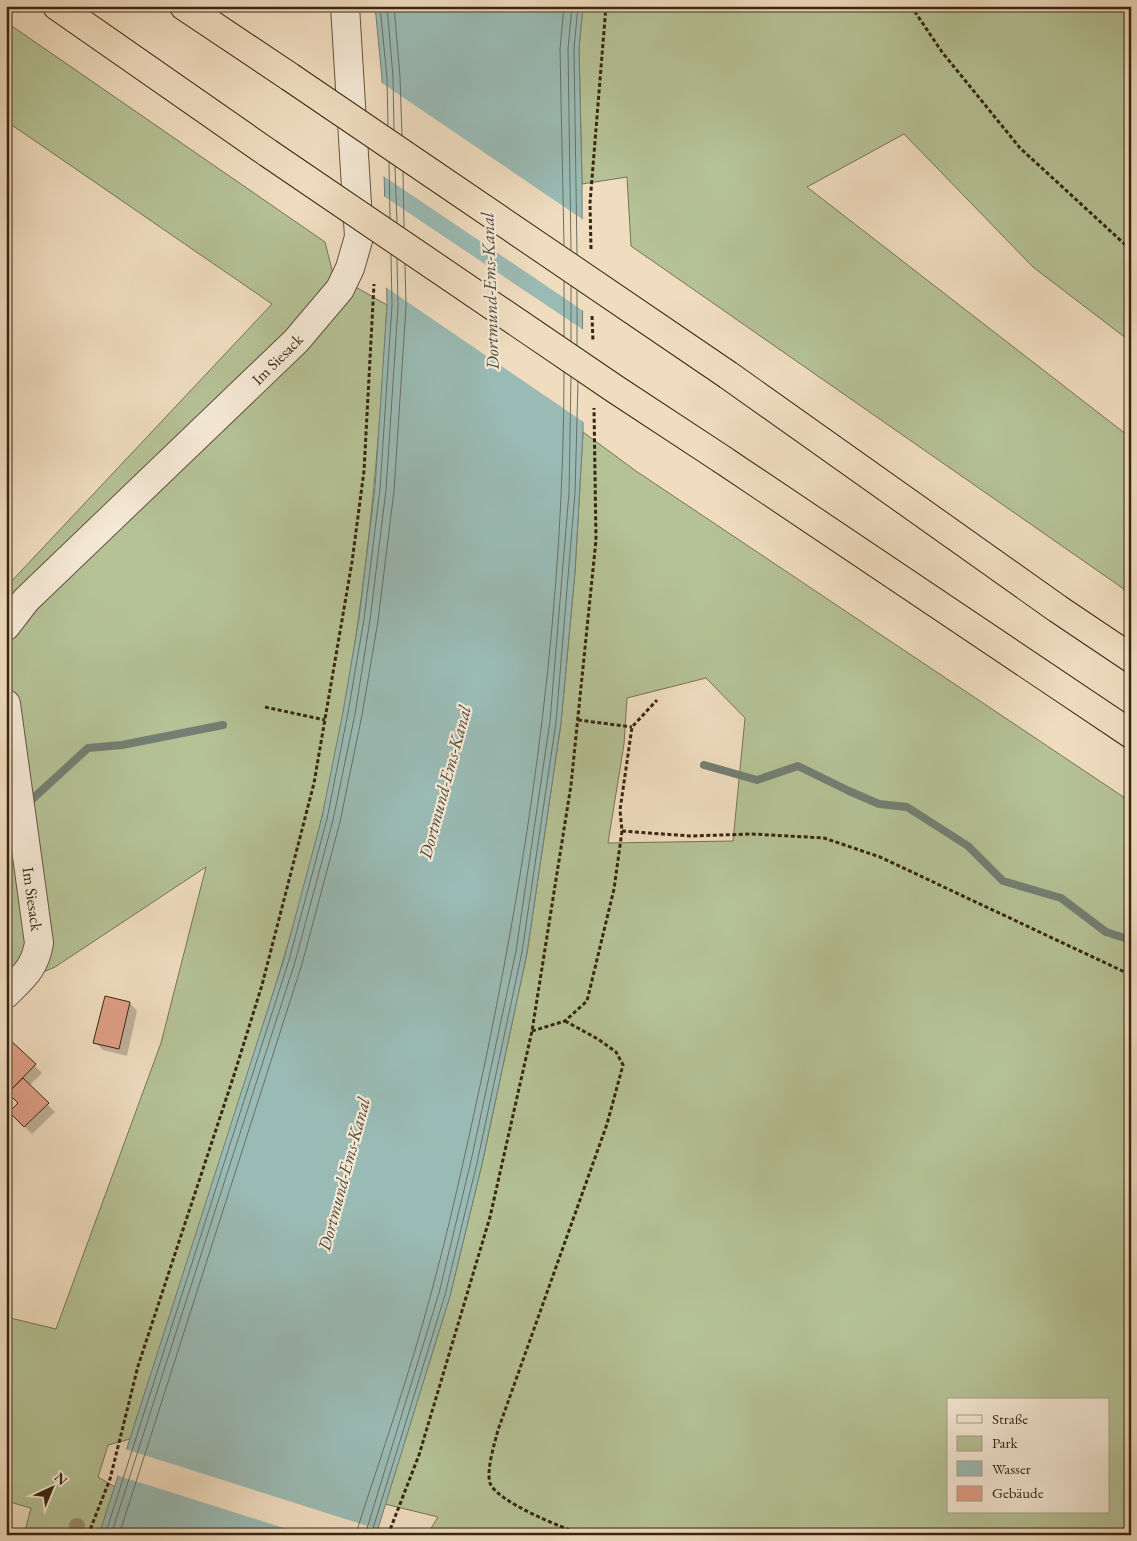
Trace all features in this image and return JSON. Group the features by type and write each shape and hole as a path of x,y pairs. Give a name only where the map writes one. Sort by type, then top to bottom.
{"highway":[{"path":"57,6 268,153 607,384 1131,734"},
{"path":"184,6 728,375 1058,609 1131,658"}],"street":[{"name":"Im Siesack","path":"6,626 26,600 296,341 340,289 350,268 359,237 345,6"},
{"name":"Im Siesack","path":"6,704 39,943 37,958 26,974 6,994"}],"path":[{"path":"591,253 590,203 606,6"},
{"path":"912,6 942,52 1020,148 1131,250"},
{"path":"88,1535 110,1479 138,1366 262,985 314,783 352,562 364,471 374,277"},
{"path":"592,312 593,352"},
{"path":"388,1535 419,1455 490,1217 532,1031 571,785 596,540 594,401"},
{"path":"532,1031 564,1021 587,1000 614,889 622,831 620,810 632,727 657,700"},
{"path":"265,707 325,720"},
{"path":"578,720 632,727"},
{"path":"622,831 690,836 752,834 824,838 880,858 1131,975"},
{"path":"564,1021 598,1039 616,1052 623,1065 604,1133 498,1430 490,1463 490,1483 500,1496 554,1525 583,1535"}],"green space":[{"path":"583,6 1131,6 1131,342 1033,267 904,134 807,187 1131,438 1131,594 631,246 627,177 582,184 579,48"},
{"path":"6,22 325,242 333,274 387,305 379,434 366,563 336,754 322,817 297,913 269,1008 130,1439 108,1445 98,1477 115,1487 99,1535 24,1535 31,1508 6,1501 6,1317 56,1329 161,1043 206,867 55,967 32,977 6,1003 6,587 272,304 6,121"},
{"path":"583,432 636,471 1131,802 1131,1535 427,1535 438,1517 385,1504 450,1296 482,1164 527,953 561,723 575,572","holes":["706,678 745,718 733,841 608,843 624,744 627,698"]}],"water":[{"name":"Dortmund-Ems-Kanal","path":"375,6 583,6 579,48 582,184 583,432 575,572 561,723 527,953 482,1164 450,1296 376,1535 99,1535 284,959 322,817 343,712 359,618 375,488 387,305 382,78"}],"pier":[{"path":"379,81 585,221 585,312 382,175"},
{"path":"382,195 585,331 585,423 384,286"},
{"path":"125,1449 380,1530 378,1535 306,1535 116,1475"}],"building":[{"path":"105,996 130,1002 119,1049 93,1043"},
{"path":"8,1038 36,1064 8,1093 6,1091 6,1039"},
{"path":"23,1078 49,1103 24,1127 9,1112 18,1103 8,1093"}],"waterway":[{"path":"27,804 88,748 122,745 223,725"},
{"path":"704,765 757,780 798,766 879,804 907,807 968,846 1003,881 1061,898 1106,932 1131,940"}]}
